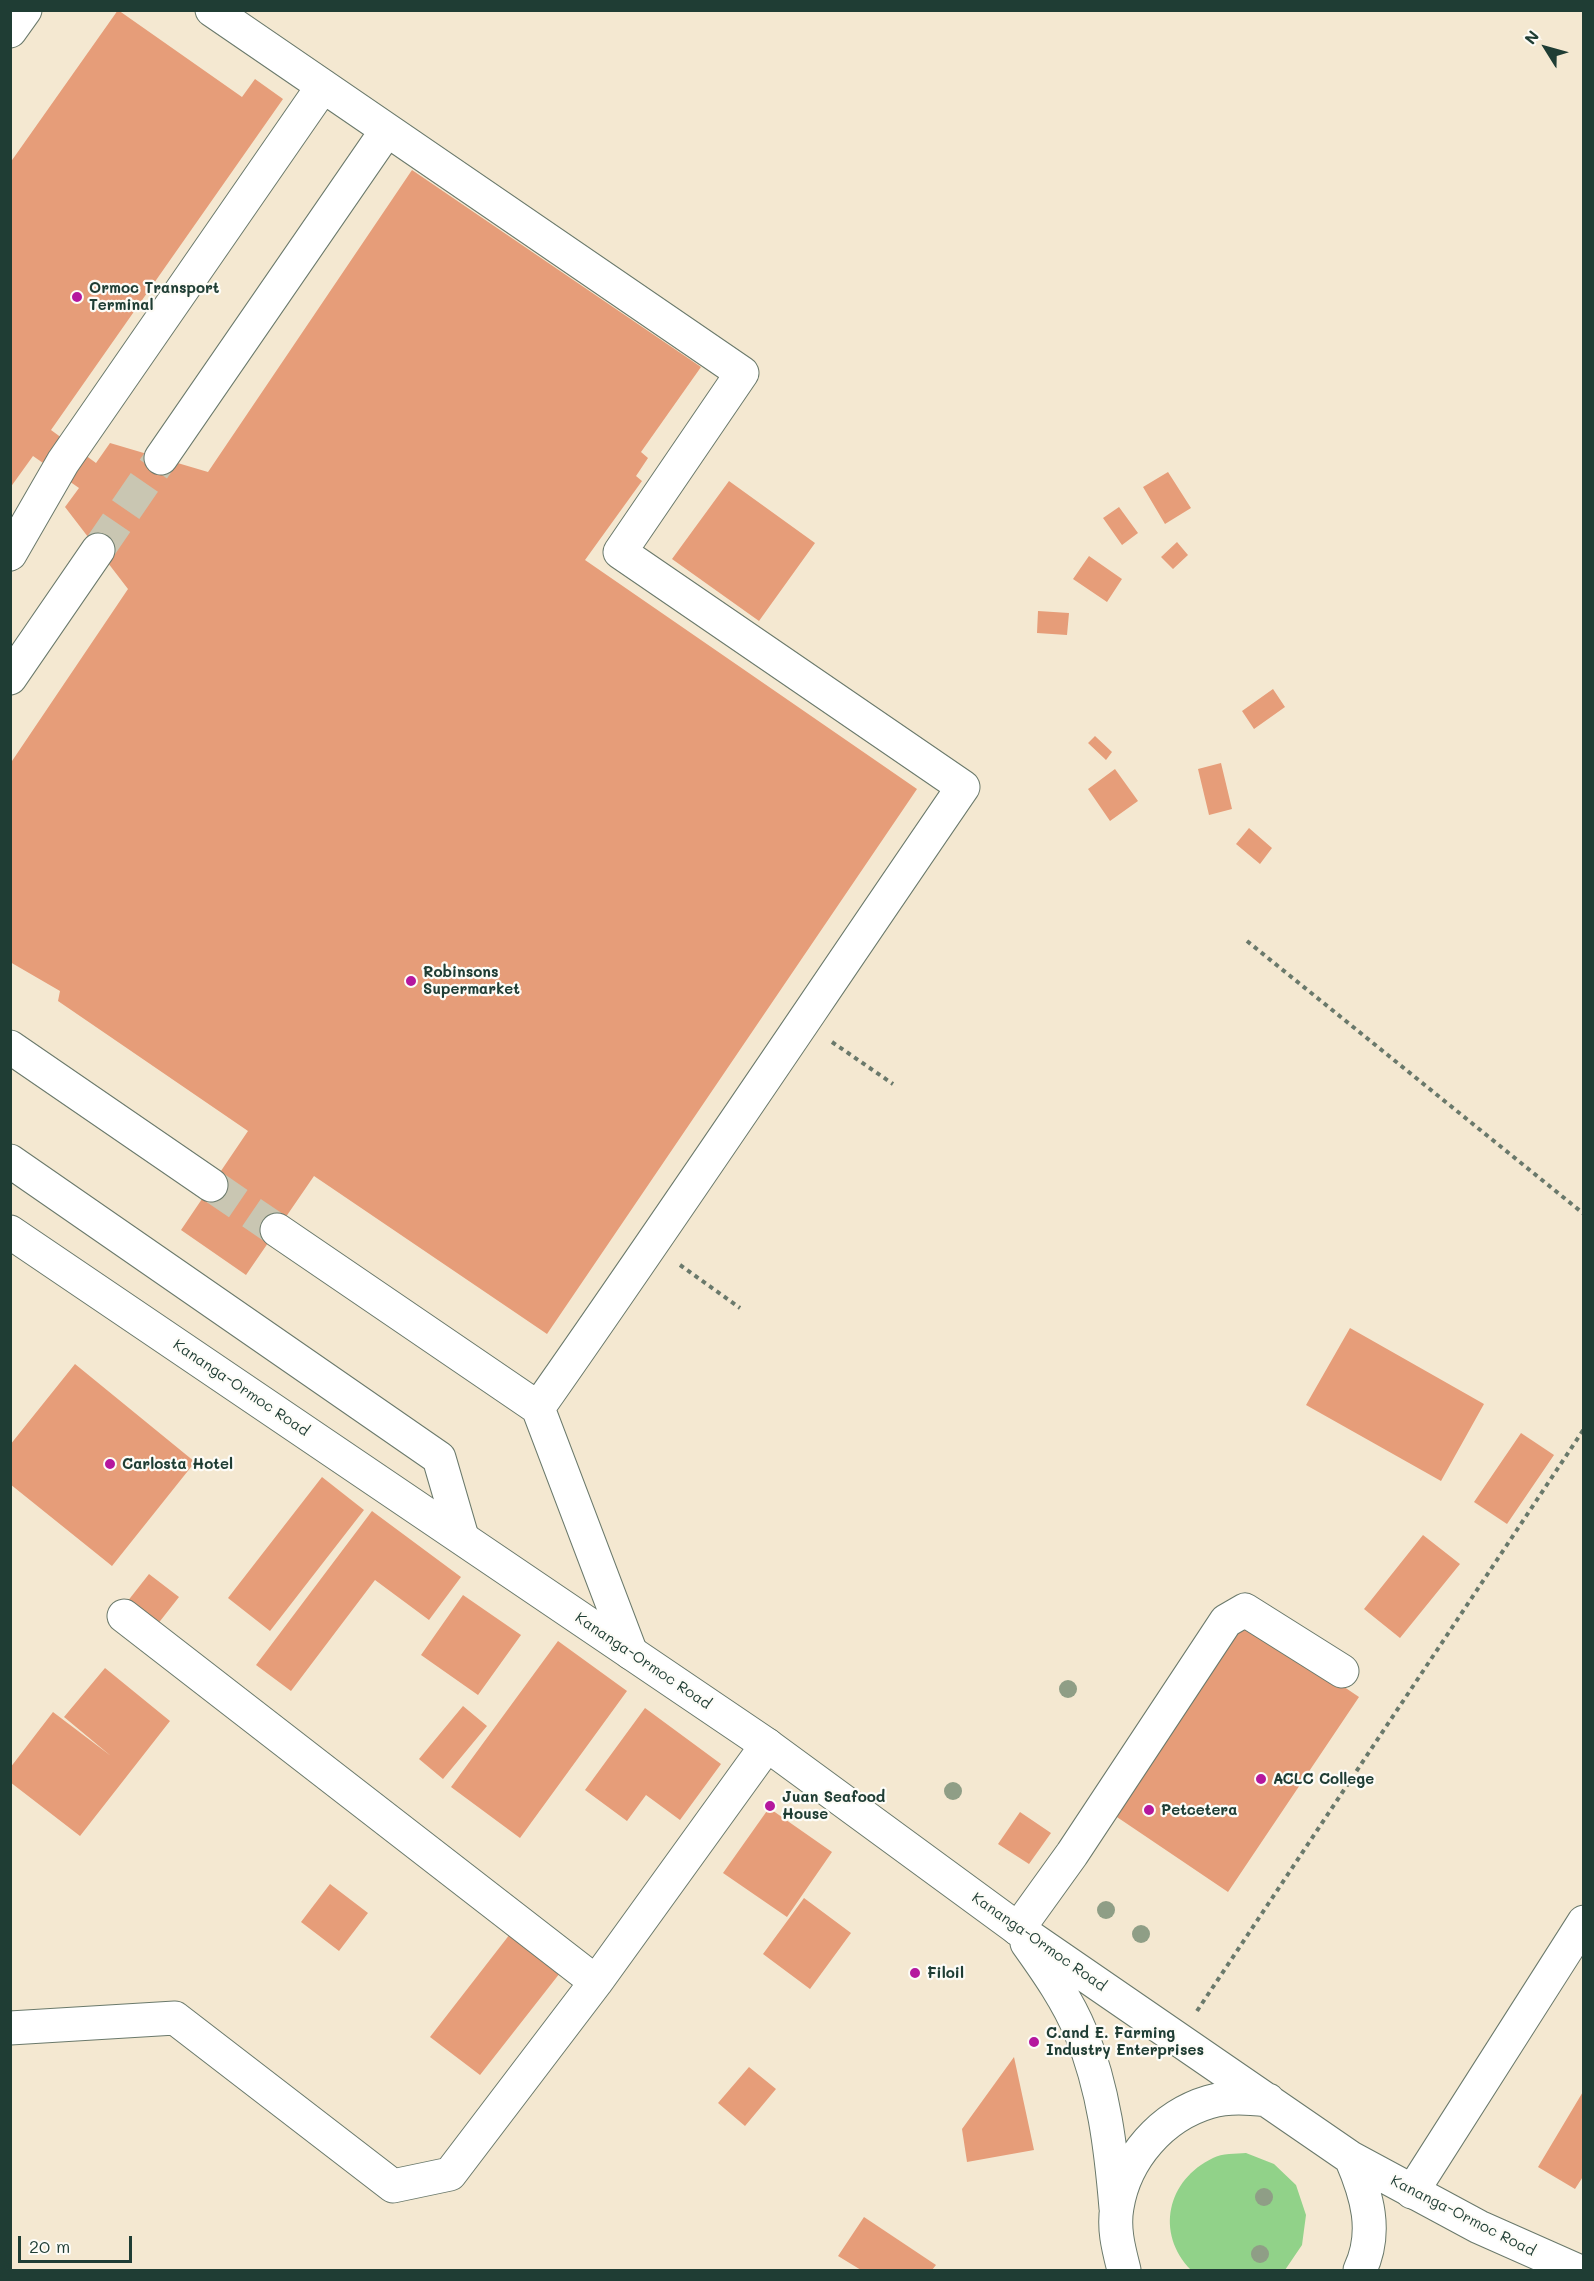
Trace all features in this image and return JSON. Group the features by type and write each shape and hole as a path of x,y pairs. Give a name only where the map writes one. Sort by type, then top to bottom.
{"main road":[{"path":"10,31 25,10"},
{"path":"212,10 742,373 620,552 963,787 653,1245 538,1408"},
{"path":"10,554 63,462 323,86"},
{"path":"161,458 387,130"},
{"path":"10,678 98,550"},
{"path":"10,1047 211,1185"},
{"path":"10,1161 439,1458 462,1537"},
{"path":"277,1230 538,1408 631,1653"},
{"name":"Kananga-Ormoc Road","path":"10,1232 767,1745 1018,1929 1351,2158 1479,2227 1576,2271"},
{"path":"1117,2261 1111,2144 1096,2078 1081,2032 1057,1987 1018,1929 1072,1854 1226,1621 1245,1610 1342,1671"},
{"path":"124,1616 596,1982"},
{"path":"10,2028 175,2018 393,2186 450,2174 596,1982 767,1745"},
{"path":"1412,2192 1584,1922"},
{"path":"1116,2208 1124,2179 1138,2153 1158,2130 1182,2113 1210,2102 1239,2098 1268,2100"},
{"path":"1351,2158 1365,2190 1370,2225 1365,2259 1360,2271"}],"path":[{"path":"1247,941 1584,1214"},
{"path":"802,1022 893,1084"},
{"path":"653,1245 740,1308"},
{"path":"1178,2038 1584,1429"}],"green space":[{"path":"1246,2153 1274,2164 1296,2185 1306,2215 1302,2245 1285,2270 1191,2270 1173,2240 1170,2224 1171,2208 1176,2193 1197,2168 1213,2158 1225,2154"}],"building":[{"path":"118,10 242,97 255,79 283,99 51,430 96,463 110,443 208,472 412,170 701,367 641,452 648,458 636,476 642,481 585,560 917,789 547,1334 314,1176 246,1275 181,1230 248,1131 58,1001 60,991 10,962 10,764 128,589 65,507 79,488 33,456 10,488 10,163"},
{"path":"1168,472 1191,508 1165,524 1143,487"},
{"path":"729,481 815,543 759,621 672,559"},
{"path":"1119,507 1138,533 1122,545 1103,518"},
{"path":"1177,542 1188,555 1173,569 1161,557"},
{"path":"1089,556 1122,579 1107,602 1073,579"},
{"path":"1038,611 1069,613 1067,635 1037,633"},
{"path":"1273,689 1285,707 1254,729 1242,711"},
{"path":"1095,736 1112,752 1106,760 1088,743"},
{"path":"1221,763 1232,809 1209,815 1198,769"},
{"path":"1115,769 1138,801 1110,821 1088,789"},
{"path":"1249,828 1272,848 1260,864 1236,844"},
{"path":"1350,1328 1484,1404 1441,1481 1306,1405"},
{"path":"75,1364 195,1462 112,1566 10,1484 10,1445"},
{"path":"1521,1433 1554,1455 1507,1524 1474,1502"},
{"path":"322,1477 364,1510 270,1631 228,1598"},
{"path":"372,1511 461,1577 429,1620 375,1580 291,1691 256,1665"},
{"path":"1423,1535 1460,1564 1400,1638 1364,1609"},
{"path":"149,1574 179,1597 157,1625 127,1602"},
{"path":"463,1595 521,1635 478,1695 421,1655"},
{"path":"1242,1618 1359,1697 1228,1892 1111,1813"},
{"path":"558,1641 627,1691 520,1838 451,1787"},
{"path":"105,1668 170,1721 80,1836 10,1782 10,1768 53,1712 111,1756 64,1717"},
{"path":"463,1706 487,1726 443,1779 419,1759"},
{"path":"645,1708 721,1764 680,1820 646,1795 627,1821 585,1790"},
{"path":"769,1808 832,1852 787,1917 723,1873"},
{"path":"1020,1812 1051,1833 1029,1864 998,1844"},
{"path":"330,1884 368,1913 339,1951 301,1922"},
{"path":"804,1898 851,1933 810,1989 763,1954"},
{"path":"517,1925 567,1964 480,2075 430,2037"},
{"path":"1014,2057 1034,2150 967,2162 962,2129"},
{"path":"749,2067 776,2089 745,2126 718,2103"},
{"path":"1584,2090 1584,2175 1575,2189 1538,2167"},
{"path":"864,2217 936,2265 932,2270 861,2270 838,2256"}],"tunnel":[{"path":"98,550 161,458"},
{"path":"211,1185 277,1230"}],"place":[{"name":"Ormoc Transport Terminal","path":"77,297"},
{"name":"Robinsons Supermarket","path":"411,981"},
{"name":"Carlosta Hotel","path":"110,1464"},
{"name":"ACLC College","path":"1261,1779"},
{"name":"Juan Seafood House","path":"770,1806"},
{"name":"Petcetera","path":"1149,1810"},
{"name":"Filoil","path":"915,1973"},
{"name":"C.and E. Farming Industry Enterprises","path":"1034,2042"}]}
